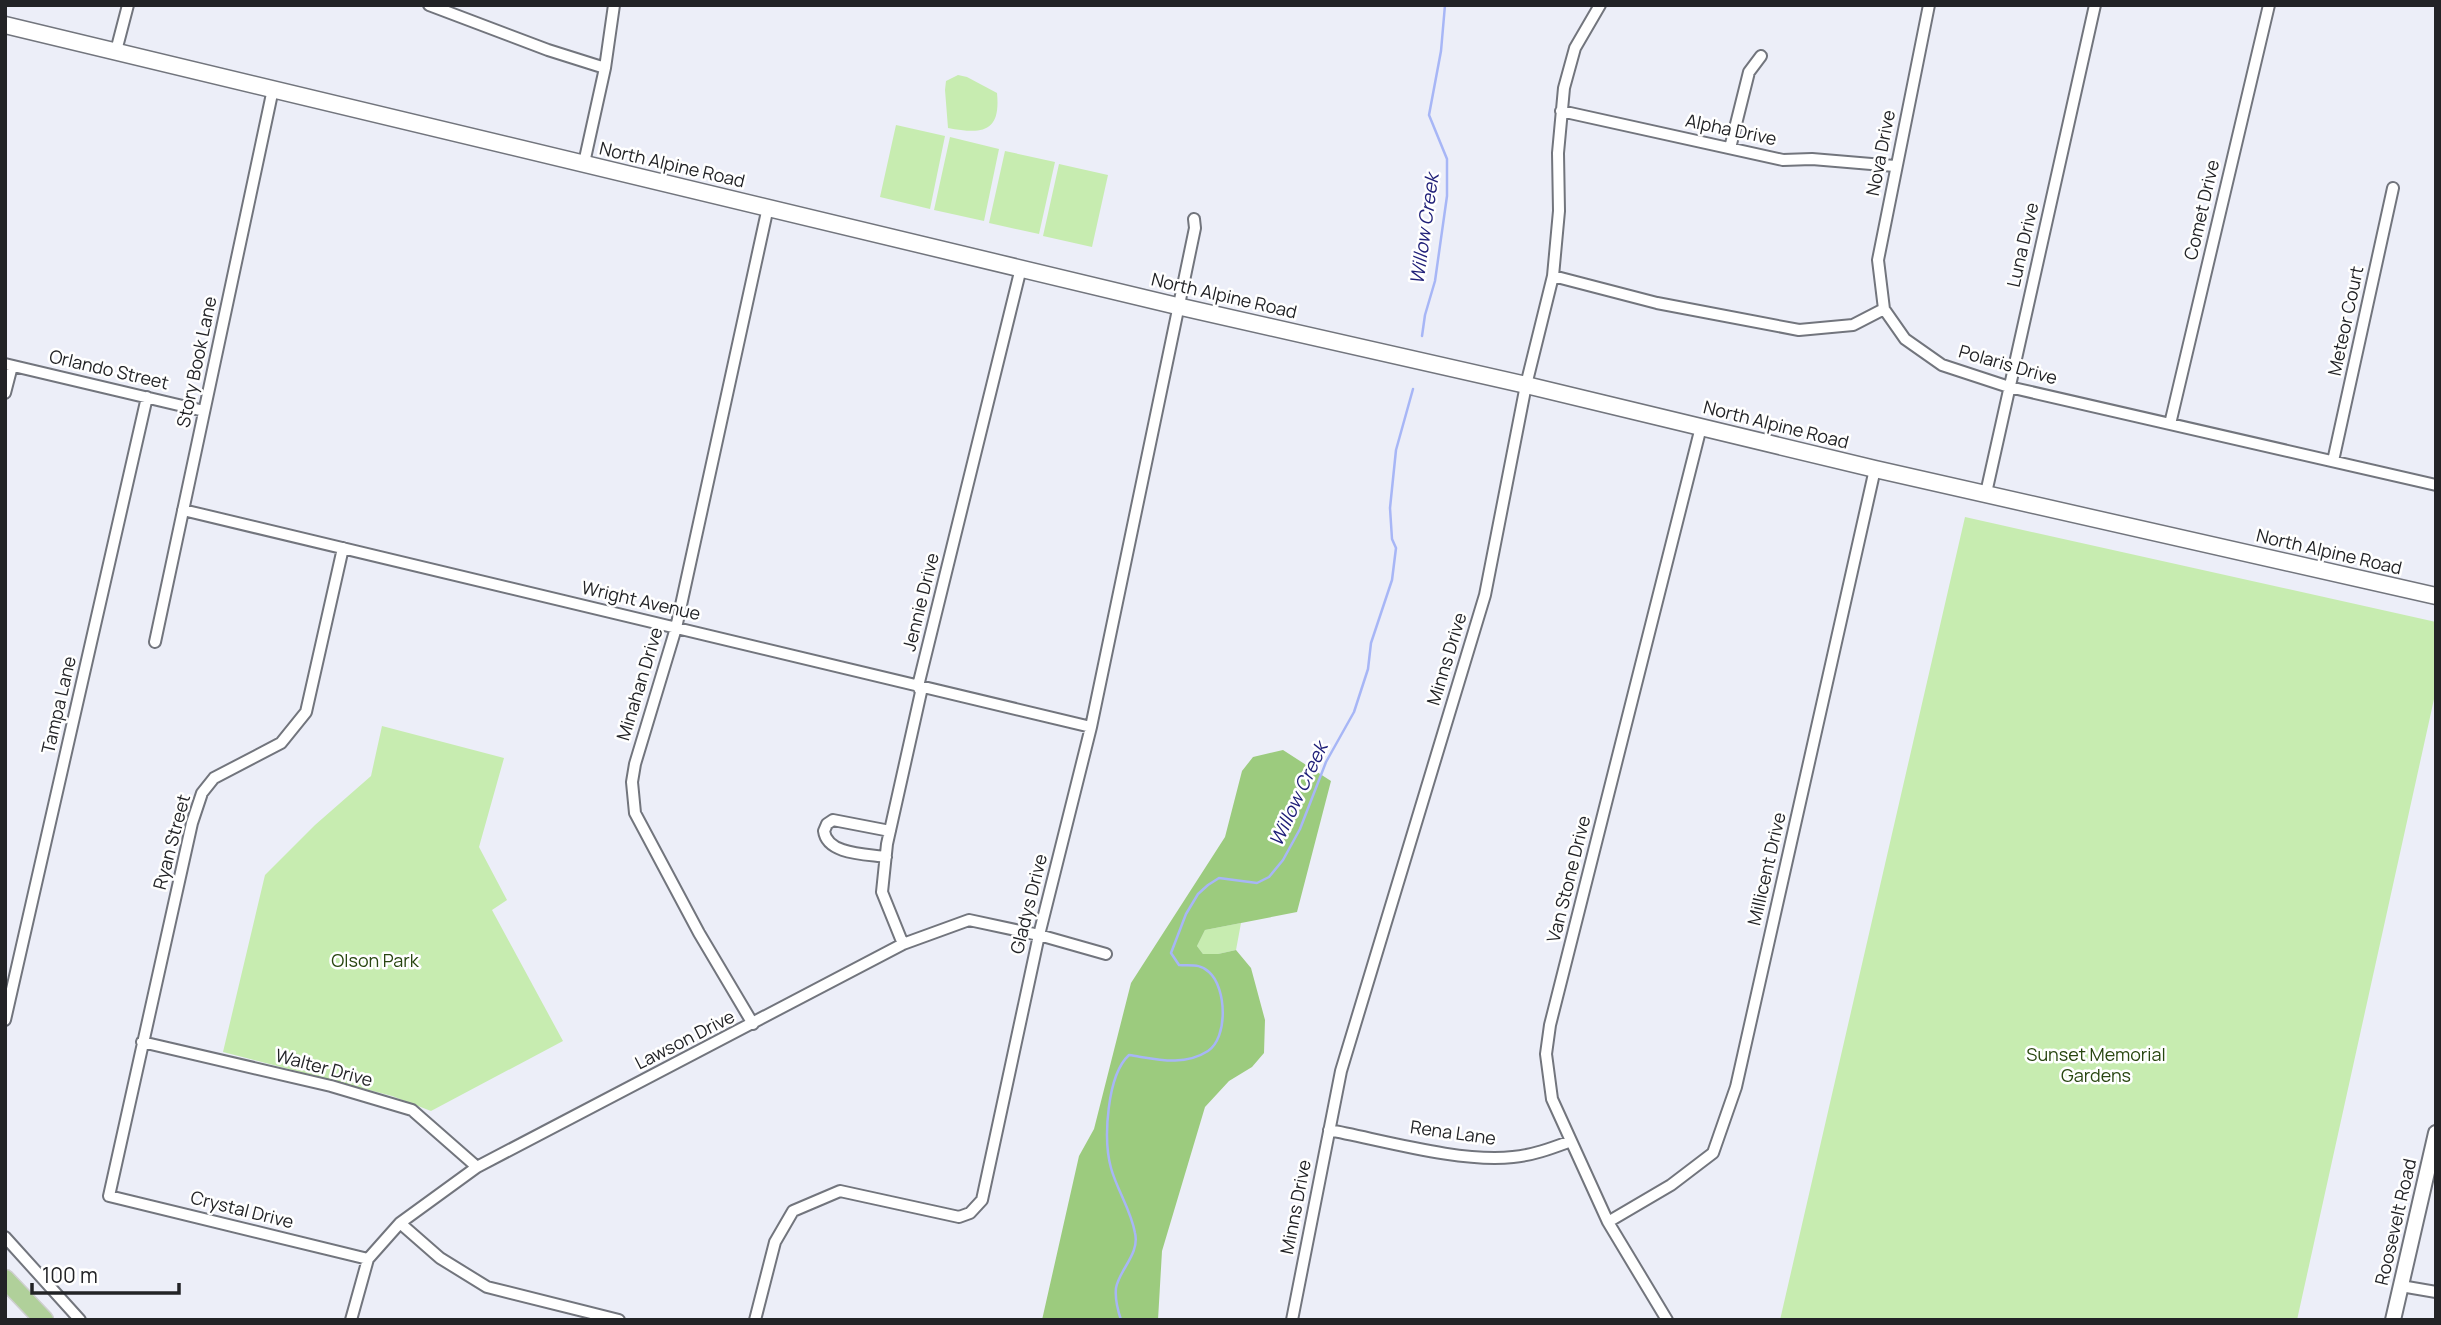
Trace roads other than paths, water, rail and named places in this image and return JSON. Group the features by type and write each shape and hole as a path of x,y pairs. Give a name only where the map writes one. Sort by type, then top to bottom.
{"main road":[{"name":"North Alpine Road","path":"5,25 1177,306 1526,385 1875,469 2436,596"},
{"path":"5,1279 44,1320"}],"street":[{"path":"116,51 128,5"},
{"path":"429,5 548,50 605,68"},
{"path":"584,163 605,68 614,5"},
{"name":"Minns Drive","path":"1293,1320 1341,1071 1485,595 1526,385 1553,276 1559,211 1558,153 1564,88 1575,48 1600,5"},
{"name":"Nova Drive","path":"1884,309 1878,260 1928,5"},
{"name":"Luna Drive","path":"1986,493 2095,5"},
{"name":"Comet Drive","path":"2170,424 2269,5"},
{"path":"1730,148 1749,72 1761,56"},
{"name":"Story Book Lane","path":"155,642 273,89"},
{"name":"Alpha Drive","path":"1561,111 1783,160 1812,159 1895,166"},
{"name":"Meteor Court","path":"2333,461 2393,188"},
{"name":"Minahan Drive","path":"753,1024 699,933 635,813 632,782 676,628 768,207"},
{"name":"Gladys Drive","path":"755,1320 775,1242 793,1211 840,1191 959,1217 970,1213 982,1200 1039,935 1091,727 1195,228 1194,219"},
{"name":"Jennie Drive","path":"903,944 882,892 890,831 921,692 918,686 1021,268"},
{"path":"1553,276 1657,303 1799,330 1853,325 1884,309"},
{"name":"Polaris Drive","path":"1884,309 1905,340 1942,365 2009,387 2436,485"},
{"path":"5,393 8,365"},
{"name":"Orlando Street","path":"8,365 204,411"},
{"name":"Tampa Lane","path":"5,1020 147,397"},
{"name":"Van Stone Drive","path":"1667,1320 1608,1222 1571,1141 1552,1099 1546,1055 1550,1025 1701,427"},
{"name":"Millicent Drive","path":"1608,1222 1671,1185 1713,1153 1736,1087 1875,469"},
{"name":"Wright Avenue","path":"183,510 1091,727"},
{"name":"Ryan Street","path":"109,1196 142,1042 201,793 214,778 281,743 306,712 343,548"},
{"path":"886,857 835,847 827,842 824,831 827,824 833,820 890,831"},
{"name":"Lawson Drive","path":"351,1320 368,1259 400,1223 477,1167 903,944 969,920 1039,935 1106,954"},
{"name":"Walter Drive","path":"142,1042 331,1086 412,1110 477,1167"},
{"name":"Rena Lane","path":"1329,1130 1441,1152 1486,1157 1511,1158 1539,1153 1571,1141"},
{"name":"Roosevelt Road","path":"2393,1320 2436,1133"},
{"name":"Crystal Drive","path":"109,1196 368,1259"},
{"path":"400,1223 440,1258 487,1287 619,1320"},
{"path":"5,1237 80,1320"},
{"path":"2401,1286 2436,1292"}],"waterway":[{"name":"Willow Creek","path":"1422,336 1435,281 1447,196 1447,159 1429,115 1441,51 1445,5"},
{"name":"Willow Creek","path":"1121,1320 1116,1288 1136,1241 1133,1225 1111,1168 1107,1141 1109,1108 1116,1077 1129,1055 1159,1060 1189,1059 1215,1045 1223,1013 1215,979 1202,967 1179,965 1171,953 1186,914 1198,894 1208,885 1219,878 1257,883 1269,877 1283,860 1300,829 1326,762 1354,712 1368,669 1371,643 1392,580 1396,548 1392,539 1390,508 1396,450 1413,389"}],"park label":[{"name":"Olson Park","path":"375,961"},
{"name":"Sunset Memorial Gardens","path":"2096,1065"}]}
